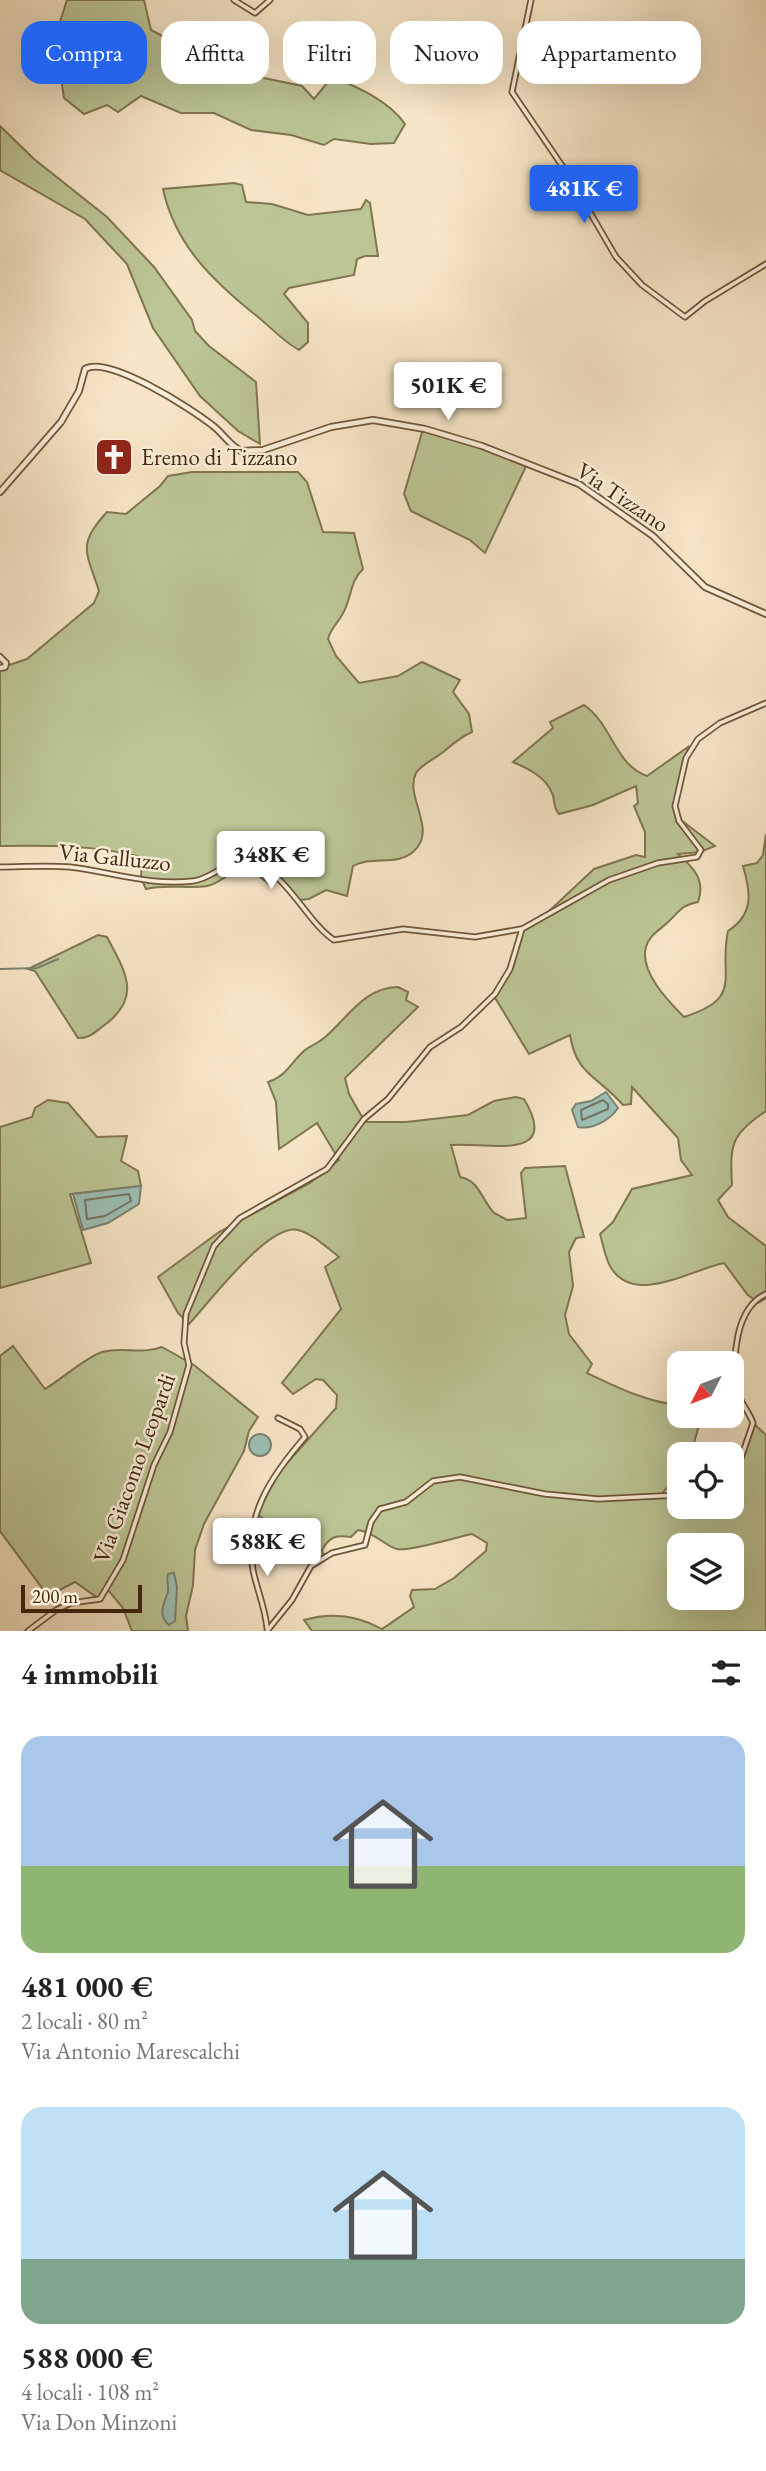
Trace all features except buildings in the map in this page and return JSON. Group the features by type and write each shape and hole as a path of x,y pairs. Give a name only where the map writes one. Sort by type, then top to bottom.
{"street":[{"path":"234,0 255,13 271,0"},
{"path":"531,0 512,92 567,173 616,257 642,285 685,317 705,301 746,279 766,264"},
{"name":"Via Tizzano","path":"0,492 61,422 79,391 85,369 99,366 161,392 212,425 241,450 263,450 340,425 373,420 438,432 503,453 579,484 653,536 705,587 766,614"},
{"path":"0,657 6,663 5,667 0,668"},
{"path":"522,929 609,880 658,863 697,857 701,850 679,821 675,806 686,758 698,739 720,723 766,703"},
{"name":"Via Galluzzo","path":"0,867 67,867 138,881 172,882 195,881 213,876 236,862 249,862 265,870 302,902 322,932 334,940 403,929 475,937 522,929"},
{"name":"Via Giacomo Leopardi","path":"28,1631 56,1610 71,1603 100,1599 123,1560 154,1465 175,1416 190,1365 184,1343 186,1314 214,1245 240,1218 327,1169 364,1119 388,1099 430,1047 461,1027 495,994 510,969 522,929"},
{"path":"744,1449 753,1423 737,1391 737,1335 746,1312 766,1294"},
{"path":"267,1630 265,1605 253,1569 250,1547 253,1525 257,1507 272,1477 305,1437 300,1429 278,1418"},
{"path":"267,1630 292,1600 311,1566 332,1553 365,1545 371,1522 380,1509 406,1502 433,1481 460,1477 545,1493 598,1499 667,1496"}],"green space":[{"path":"67,0 144,0 151,30 161,35 161,84 269,84 269,79 302,86 314,99 326,84 348,84 382,102 405,124 394,143 371,144 334,139 324,145 291,135 251,130 214,113 181,113 141,96 118,112 107,105 84,114 64,98 62,84 147,84 147,21 60,21"},
{"path":"0,126 34,159 107,217 154,267 192,320 195,331 209,346 256,382 260,444 238,431 200,396 153,328 127,264 85,219 0,170"},
{"path":"234,183 242,185 246,202 272,204 308,215 361,209 366,200 370,203 378,256 357,259 354,275 289,288 284,294 308,323 308,342 299,350 223,287 197,259 176,227 163,189"},
{"path":"423,429 445,432 528,462 485,553 470,540 411,511 404,494"},
{"path":"192,472 298,472 307,482 323,532 354,533 363,569 355,579 345,609 328,639 336,656 359,683 398,676 422,662 460,680 453,692 469,714 472,732 416,773 414,792 423,833 420,842 414,851 400,859 368,861 353,866 347,896 326,890 309,899 300,900 278,880 269,884 247,866 207,886 146,889 141,878 142,857 71,847 0,846 0,668 27,659 94,603 99,591 88,558 88,541 97,523 107,512 126,514 168,476"},
{"path":"584,705 601,723 620,754 636,771 647,776 688,747 676,808 677,817 715,846 700,852 678,854 697,875 700,887 698,902 681,909 652,936 647,943 645,956 656,985 684,1017 703,1010 722,994 728,931 742,917 748,902 748,885 743,866 757,863 763,855 766,834 766,1111 745,1127 735,1142 731,1160 732,1185 718,1200 728,1217 766,1246 766,1298 758,1303 747,1294 724,1263 647,1285 633,1284 620,1278 608,1262 600,1234 613,1222 632,1189 692,1175 681,1160 678,1138 632,1087 631,1104 623,1105 589,1074 577,1059 570,1035 529,1054 494,996 514,965 519,934 525,926 546,914 594,869 636,855 645,857 645,832 634,806 638,803 636,786 593,805 559,814 545,782 530,770 513,762 553,728 550,722"},
{"path":"98,935 107,937 120,962 125,974 127,995 115,1016 91,1035 78,1038 35,971 28,969"},
{"path":"398,987 408,992 406,1000 418,1007 345,1078 349,1094 365,1122 406,1122 468,1115 494,1101 516,1097 524,1099 533,1119 534,1133 527,1141 500,1146 451,1145 460,1177 472,1182 494,1213 507,1220 526,1218 521,1173 525,1168 565,1166 584,1237 576,1238 569,1252 573,1286 565,1315 569,1334 592,1364 587,1373 643,1397 667,1403 667,1428 698,1428 694,1442 667,1442 667,1488 661,1495 667,1495 667,1519 744,1519 744,1445 753,1423 766,1435 766,1631 312,1631 304,1620 344,1616 382,1629 414,1607 410,1596 412,1590 435,1589 454,1578 486,1551 487,1543 472,1534 397,1549 358,1530 351,1537 331,1539 322,1550 324,1557 311,1566 283,1534 257,1514 280,1471 336,1408 337,1395 323,1380 316,1379 293,1394 282,1383 341,1309 325,1267 339,1257 304,1232 286,1231 271,1239 240,1266 189,1324 178,1313 158,1277 219,1232 310,1183 339,1160 317,1123 279,1149 276,1102 268,1082 284,1072 305,1050 324,1038 357,1005 375,992"},
{"path":"48,1100 68,1103 97,1137 127,1136 121,1161 138,1171 141,1186 70,1194 91,1263 0,1288 0,1127 32,1117 35,1108"},
{"path":"13,1346 45,1389 102,1352 162,1347 194,1365 258,1417 249,1431 244,1451 204,1524 195,1550 193,1585 186,1616 188,1631 132,1631 123,1608 108,1590 102,1601 75,1582 48,1596 0,1531 0,1356"}],"water":[{"path":"606,1092 618,1108 615,1112 595,1125 578,1127 572,1110 576,1104 591,1101"},
{"path":"141,1186 139,1204 108,1223 83,1230 73,1194"},
{"path":"260,1434 268,1437 271,1445 268,1453 260,1456 252,1453 249,1445 252,1437"},
{"path":"174,1573 177,1587 175,1621 169,1625 163,1617 162,1609 168,1592 168,1574"}],"waterway":[{"path":"0,969 37,968 58,959"}],"place":[{"name":"Eremo di Tizzano","path":"114,457"}]}
